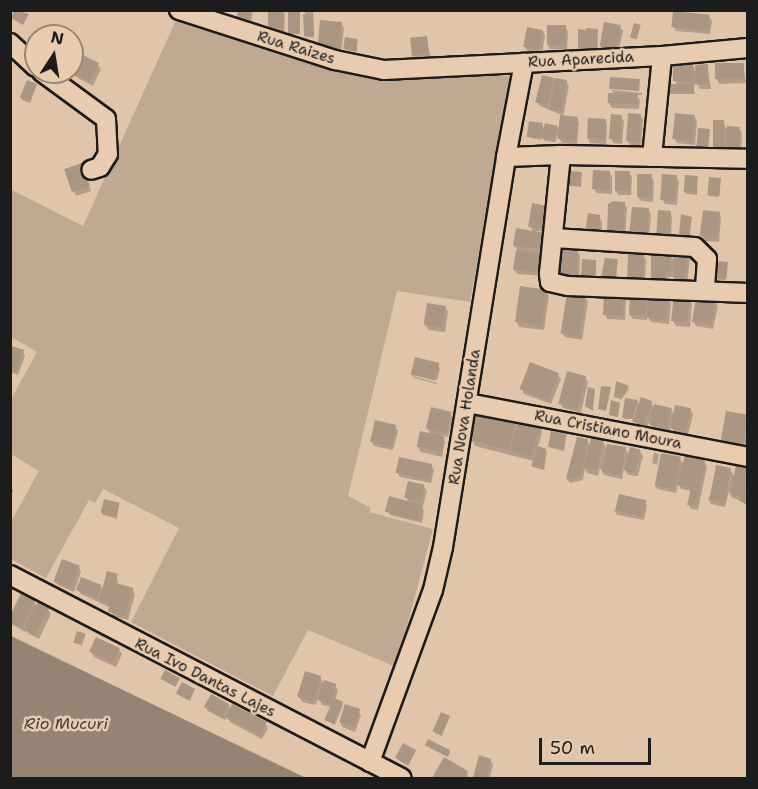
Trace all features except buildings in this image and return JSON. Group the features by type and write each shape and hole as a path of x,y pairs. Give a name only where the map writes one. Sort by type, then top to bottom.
{"street":[{"name":"Rua Raizes","path":"179,10 334,60 384,70 415,70"},
{"path":"10,43 24,56"},
{"name":"Rua Aparecida","path":"415,70 662,56 747,48"},
{"path":"652,157 662,56"},
{"name":"Rua Nova Holanda","path":"370,762 433,590 468,403 506,158 524,63"},
{"path":"58,84 106,119 108,154 100,166 91,170"},
{"path":"561,155 549,274 552,283 568,286 747,293"},
{"path":"506,158 561,155 747,159"},
{"path":"554,238 695,247 707,259 705,290"},
{"name":"Rua Cristiano Moura","path":"468,403 747,458"},
{"name":"Rua Ivo Dantas Lajes","path":"10,575 401,778"}],"path":[{"path":"10,500 11,489"}],"shaded area":[{"path":"176,20 204,30 380,76 510,76 470,302 397,291 348,496 371,508 369,512 433,529 396,667 308,630 273,696 131,622 179,528 103,489 95,503 89,500 46,578 11,559 11,522 39,471 11,454 11,399 37,352 11,337 10,189 83,226"}],"water":[{"name":"Rio Mucuri","path":"11,636 306,778 11,778"}]}
